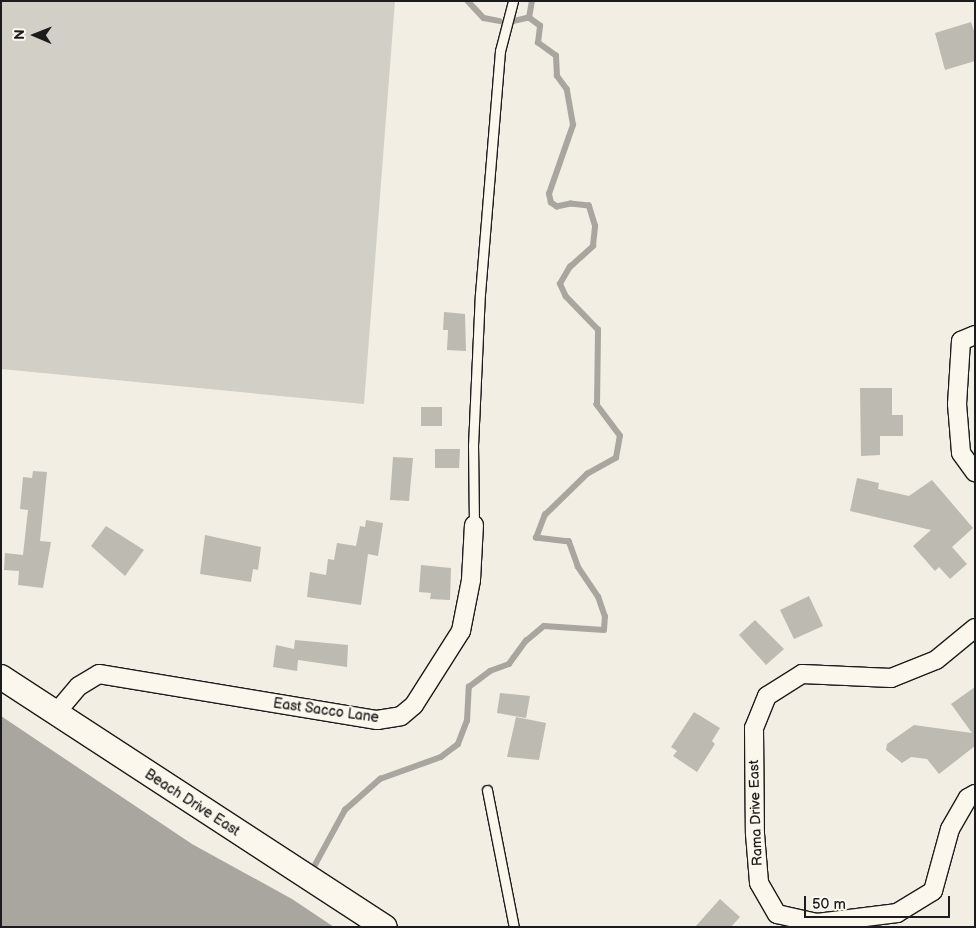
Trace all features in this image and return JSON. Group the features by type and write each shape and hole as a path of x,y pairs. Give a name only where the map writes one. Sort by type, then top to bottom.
{"main road":[{"name":"Beach Drive East","path":"1,676 385,927"}],"street":[{"path":"975,335 960,341 956,404 961,452 975,472"},
{"name":"East Sacco Lane","path":"56,713 79,686 99,674 377,720 401,716 414,705 461,631 471,580 474,525"},
{"name":"Rama Drive East","path":"975,628 936,660 891,678 802,674 767,696 754,728 755,834 759,883 777,914 817,922 897,913 933,891 950,828 968,798 975,794"}],"lane":[{"path":"474,525 473,446 480,294 500,50 513,1"},
{"path":"487,790 514,927"}],"shaded area":[{"path":"1,1 395,1 364,404 1,369"},
{"path":"1,716 192,844 292,899 334,927 1,927"}],"building":[{"path":"971,22 975,34 975,61 945,70 935,33"},
{"path":"444,312 465,314 466,351 447,350 448,330 443,330"},
{"path":"860,388 892,388 892,415 903,415 903,436 880,436 880,455 861,456"},
{"path":"421,407 442,407 442,426 421,426"},
{"path":"435,449 460,449 459,468 435,468"},
{"path":"393,457 413,458 409,501 390,500"},
{"path":"33,471 47,472 40,541 51,542 43,588 18,585 19,571 4,570 5,553 23,555 28,510 20,509 23,477 32,478"},
{"path":"857,478 879,483 878,489 909,496 932,480 973,528 952,547 967,564 950,579 939,567 935,571 913,546 931,530 850,511"},
{"path":"366,520 383,523 378,556 368,554 361,605 307,597 310,572 326,575 328,559 334,560 337,543 356,546 360,526 365,527"},
{"path":"106,526 144,550 125,576 91,546"},
{"path":"205,535 261,547 258,570 253,569 251,582 200,574"},
{"path":"421,565 451,568 450,600 430,599 431,593 419,592"},
{"path":"809,596 823,626 794,639 780,610"},
{"path":"755,620 784,649 766,665 739,635"},
{"path":"295,640 348,645 347,667 298,660 297,671 273,667 276,645 294,649"},
{"path":"975,687 975,746 939,774 927,759 911,757 902,763 886,750 887,744 914,725 972,733 951,704"},
{"path":"500,693 530,696 526,718 497,713"},
{"path":"694,712 720,728 712,741 715,744 697,772 673,756 677,751 671,747"},
{"path":"516,717 546,723 539,760 507,757"},
{"path":"720,899 740,917 731,927 695,927"}],"waterway":[{"path":"468,1 484,18 500,21"},
{"path":"529,18 532,1"},
{"path":"315,865 345,810 380,779 441,757 458,744 467,721 469,687 490,671 509,664 526,641 544,626 604,630 605,617 598,597 578,567 569,542 536,538 545,515 587,474 616,458 620,436 597,405 598,330 566,297 560,284 570,267 593,246 595,226 589,206 571,204 557,207 551,203 549,194 573,125 567,90 557,76 556,56 538,43 540,26 529,18 512,22"}]}
